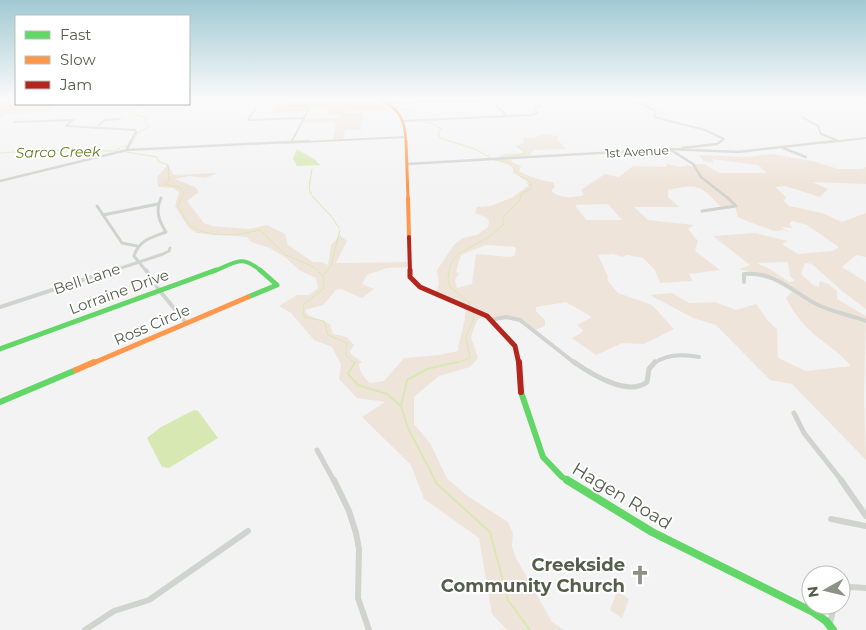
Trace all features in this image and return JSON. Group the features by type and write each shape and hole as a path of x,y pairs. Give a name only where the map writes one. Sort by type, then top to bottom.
{"street":[{"path":"87,127 135,130 136,132 127,150"},
{"path":"292,141 299,127"},
{"name":"Hagen Road","path":"404,127 409,267 412,280 420,287 472,309 490,320 515,346 518,355 521,392 543,457 562,477 652,532 813,612 831,628"},
{"path":"675,149 717,144 724,139 694,127"},
{"path":"819,127 821,134 839,141"},
{"path":"0,181 127,150 405,136"},
{"name":"1st Avenue","path":"407,164 669,149 734,152 866,138"},
{"path":"781,147 806,158"},
{"path":"669,149 694,164 701,177 724,194 736,206 702,211"},
{"path":"161,198 158,204 158,218 166,232 153,236 137,246 134,256 143,265 159,290 187,324"},
{"path":"103,216 158,204"},
{"path":"97,206 122,243 137,246"},
{"name":"Bell Lane","path":"0,307 167,253 170,248"},
{"name":"Lorraine Drive","path":"0,349 247,259"},
{"name":"Ross Circle","path":"0,402 277,285 247,259"},
{"path":"744,282 744,274 753,272 765,275 818,305 866,320"},
{"path":"490,320 500,317 515,318 570,361 620,385 641,386 649,379 650,368 654,363 665,358 687,354 699,357"},
{"path":"794,413 804,433 866,516"},
{"path":"317,450 345,504 356,533 359,606 369,630"},
{"path":"831,519 866,526"},
{"path":"85,630 114,611 149,600 248,531"},
{"path":"851,587 866,588"},
{"path":"831,628 834,615"}],"shaded area":[{"path":"335,127 361,127 361,130 345,130 343,139 333,139"},
{"path":"544,134 558,136 557,139 566,149 534,150 530,154 532,157 511,159 512,162 521,166 519,171 522,173 540,180 553,182 555,187 551,191 567,197 584,195 581,190 605,174 619,177 633,166 665,167 668,164 680,167 687,165 696,168 695,164 704,164 719,173 767,173 758,165 712,159 714,163 704,161 699,156 701,155 746,157 771,154 812,161 838,169 862,169 866,167 866,184 812,182 828,189 820,197 785,186 775,187 786,197 784,201 789,206 822,213 842,222 866,213 866,257 856,255 842,267 866,282 866,309 843,292 812,264 805,263 801,274 813,285 819,287 820,281 828,284 837,291 837,299 866,316 864,395 866,460 792,384 770,380 716,325 693,318 650,295 672,293 689,303 715,302 736,310 756,304 768,321 777,329 778,358 806,371 851,366 799,318 786,298 793,291 765,275 739,269 750,265 713,236 755,233 788,241 782,244 798,254 833,251 839,247 807,225 792,221 789,224 793,228 781,227 792,234 784,230 774,231 744,220 738,217 735,207 722,208 709,194 693,187 668,190 668,197 679,207 634,207 648,220 694,225 688,229 698,241 695,251 720,270 689,274 693,281 660,283 655,270 643,258 627,255 622,257 613,254 598,255 608,277 607,280 618,293 652,305 674,329 644,344 622,343 596,355 572,338 583,330 577,325 592,317 566,302 536,307 536,311 545,320 545,326 533,331 515,318 490,320 486,316 477,320 471,337 478,358 470,367 439,376 414,397 414,424 430,443 447,478 466,495 508,522 513,534 512,546 516,558 552,622 564,630 507,630 492,614 479,538 424,499 411,465 362,417 385,402 357,398 339,379 341,364 332,347 314,340 291,313 279,306 297,295 309,295 318,288 316,278 299,270 286,258 270,248 251,242 247,237 196,233 188,227 175,206 179,192 173,188 158,187 157,177 168,165 174,175 217,173 206,178 190,176 175,179 195,187 199,192 187,201 204,223 212,226 250,229 267,225 285,234 288,245 313,262 322,262 328,265 331,245 340,235 347,241 336,263 409,262 409,267 387,268 367,275 362,284 374,289 362,298 341,289 336,290 323,305 305,310 308,315 330,324 333,334 347,337 354,345 350,351 351,354 362,362 359,364 360,370 370,383 384,381 404,358 439,355 458,351 465,318 465,306 435,293 439,284 437,270 454,245 463,238 477,235 488,227 489,221 475,213 477,207 491,206 513,197 528,186 527,181 513,173 513,166 494,160 504,154 525,153 515,146 524,143 523,137 534,138","holes":["608,204 622,220 586,220 575,205","486,245 515,247 516,249 514,256 511,257 476,254 472,284 457,288 455,280 459,273 456,272 461,255","788,262 790,276 795,281 789,282 757,263"]},
{"path":"297,149 321,165 297,166 293,159"},
{"path":"194,410 198,411 218,438 169,468 162,467 147,438 161,427"},
{"path":"617,591 629,599 622,618 610,610"}],"waterway":[{"path":"138,133 148,127"},
{"path":"439,127 442,129 438,131 440,138 475,149 491,158"},
{"path":"132,144 137,134"},
{"path":"123,147 127,146"},
{"path":"507,158 525,153 517,146"},
{"name":"Sarco Creek","path":"0,153 47,150 115,151 120,148"},
{"name":"Sarco Creek","path":"126,152 157,157 158,161 168,165 169,180 165,184 179,187 184,192 178,206 188,223 195,228 203,232 222,235 260,230 286,255 314,267 323,276 324,288 303,305 304,317 324,321 328,335 347,343 346,355 354,363"},
{"path":"495,160 506,162"},
{"path":"470,305 469,302 450,287 448,279 450,265 458,254 489,237 504,224 502,218 520,200 521,194 531,189 531,182 520,176 506,160"},
{"path":"311,194 309,188 312,169"},
{"path":"312,196 331,216 339,228"},
{"path":"324,275 331,265 340,230"},
{"path":"454,364 470,358 466,337 474,318 473,313"},
{"path":"401,406 407,380 427,369 457,362"},
{"name":"Sarco Creek","path":"354,363 348,374 358,385 387,394 401,406"},
{"name":"Sarco Creek","path":"401,406 408,428 437,484 490,532 508,600 530,630"}],"traffic: fast":[{"path":"0,349 244,260 251,262 277,285 248,297"},
{"path":"0,402 76,370"},
{"path":"521,392 543,457 562,477 652,532 813,612 826,621 833,630"}],"traffic: slow":[{"path":"405,127 409,237"},
{"path":"76,370 248,297"}],"traffic: jam":[{"path":"409,237 410,277 420,287 487,316 515,346 518,355 521,392"}],"place":[{"name":"Creekside Community Church","path":"640,575"}]}
